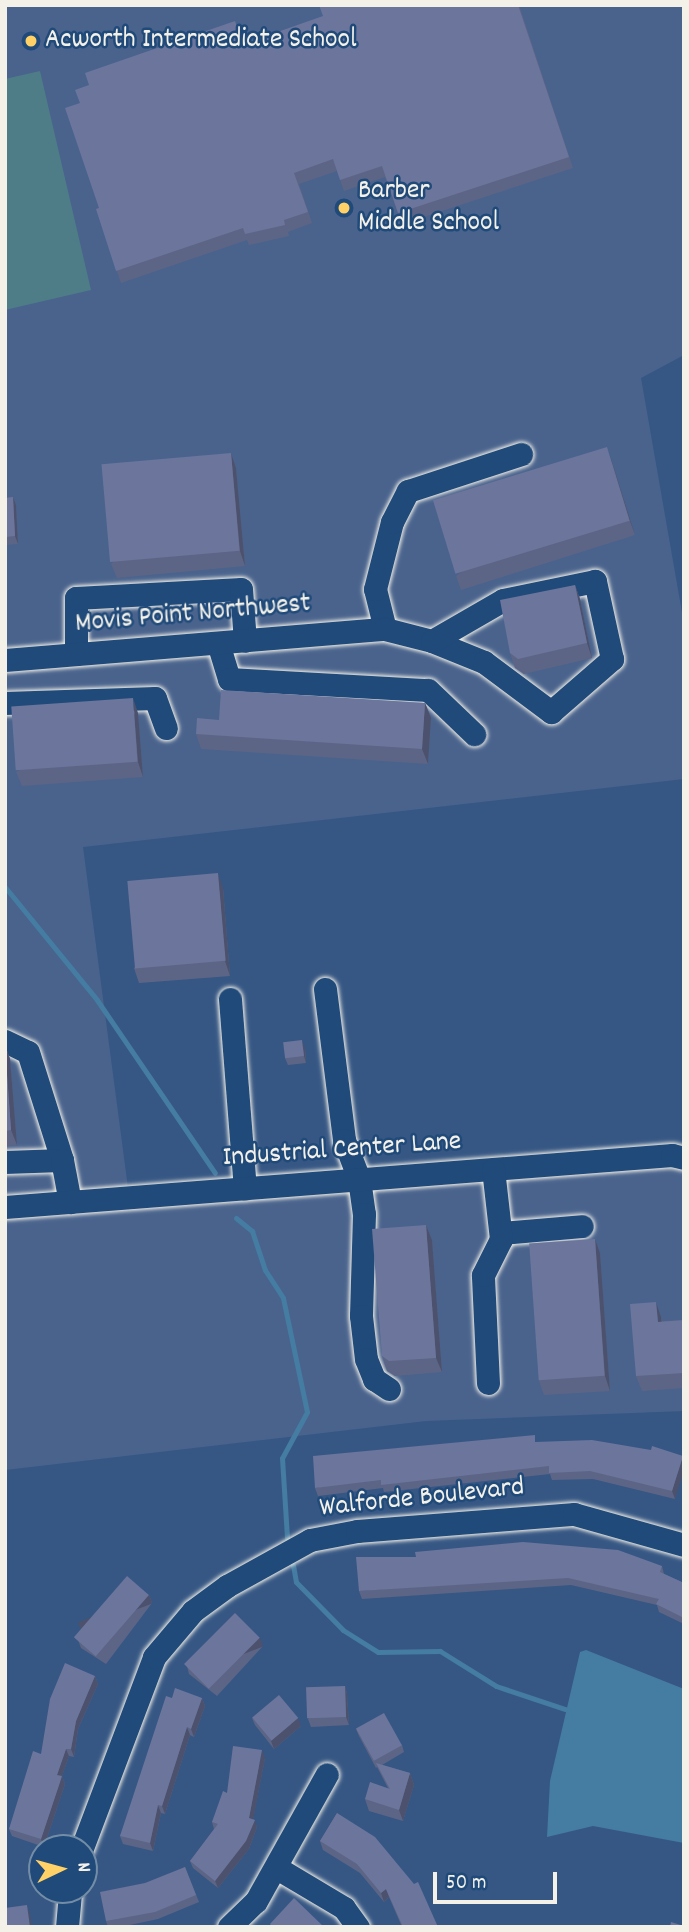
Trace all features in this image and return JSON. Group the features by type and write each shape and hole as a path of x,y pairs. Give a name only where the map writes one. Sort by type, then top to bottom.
{"street":[{"path":"385,629 375,589 392,523 408,491 521,454"},
{"name":"Movis Point Northwest","path":"5,660 385,629 432,641 484,662 551,712 612,659 595,581 503,600 432,641"},
{"path":"76,654 76,598 241,589 244,641"},
{"path":"218,643 229,679 428,690 474,734"},
{"path":"5,703 155,698 166,728"},
{"path":"325,989 344,1140 359,1179 364,1214 361,1316 366,1359 374,1379 389,1389"},
{"path":"230,999 245,1188"},
{"path":"5,1041 28,1052 62,1160 70,1202"},
{"name":"Industrial Center Lane","path":"5,1207 672,1155 684,1158"},
{"path":"5,1162 62,1160"},
{"path":"488,1383 484,1275 500,1233 493,1169"},
{"path":"500,1233 582,1226"},
{"name":"Walforde Boulevard","path":"87,1834 154,1657 193,1611 227,1586 310,1540 357,1531 574,1514 684,1545"},
{"path":"229,1927 256,1901 327,1774"},
{"path":"276,1868 344,1908 358,1927"},
{"path":"67,1927 69,1904"}],"shaded area":[{"path":"5,5 684,5 684,355 641,378 684,624 684,779 83,847 128,1188 684,1163 684,1411 426,1421 5,1470"},
{"path":"586,1650 684,1689 684,1843 593,1826 547,1837 550,1781 580,1652"}],"green space":[{"path":"40,71 91,290 5,310 5,79"}],"building":[{"name":"Barber Middle School","path":"319,5 518,5 569,157 398,213 382,166 340,180 333,159 294,173 308,212 284,220 285,225 245,234 243,228 116,271 96,209 99,208 65,108 80,103 75,90 89,85 85,73 235,21 243,44 323,16"},
{"path":"607,447 630,521 455,574 433,500"},
{"path":"231,453 240,551 110,562 101,464"},
{"path":"13,497 15,536 5,537 5,498"},
{"path":"575,585 587,643 518,659 510,653 500,600"},
{"path":"221,690 425,703 422,749 196,734 197,718 219,720"},
{"path":"133,698 137,762 16,770 11,707"},
{"path":"218,873 226,961 135,969 127,881"},
{"path":"302,1040 304,1056 285,1058 283,1042"},
{"path":"5,1046 11,1130 5,1131"},
{"path":"426,1225 436,1358 389,1361 382,1356 372,1229"},
{"path":"595,1239 605,1376 539,1380 529,1244"},
{"path":"656,1302 658,1322 684,1320 684,1373 636,1376 630,1304"},
{"path":"535,1435 535,1442 592,1440 651,1450 652,1446 683,1456 672,1491 590,1471 549,1473 549,1466 381,1485 381,1480 315,1488 313,1456"},
{"path":"523,1542 618,1550 662,1566 660,1572 684,1583 684,1618 656,1604 659,1599 568,1578 359,1591 356,1557 416,1557 415,1552"},
{"path":"127,1576 149,1595 96,1656 74,1637"},
{"path":"235,1613 260,1638 209,1689 184,1664"},
{"path":"65,1663 95,1676 76,1721 71,1749 66,1749 57,1775 62,1776 43,1834 28,1835 9,1829 33,1751 41,1754 50,1699"},
{"path":"345,1686 346,1717 307,1718 306,1687"},
{"path":"175,1688 202,1698 191,1729 187,1727 162,1806 158,1805 150,1843 120,1836 166,1696 172,1698"},
{"path":"279,1695 298,1718 271,1740 252,1717"},
{"path":"384,1713 402,1745 374,1761 356,1729"},
{"path":"233,1746 262,1750 249,1818 255,1820 246,1841 215,1881 190,1861 218,1824 212,1822 223,1791 227,1793"},
{"path":"376,1763 410,1773 399,1810 365,1799 370,1782 390,1789"},
{"path":"337,1813 375,1837 414,1884 418,1882 438,1927 403,1927 386,1889 381,1893 357,1864 320,1841"},
{"path":"185,1867 196,1895 155,1912 106,1921 100,1892 145,1883"},
{"path":"294,1898 324,1927 272,1927 270,1924"},
{"path":"27,1905 30,1927 5,1927 5,1908"},
{"path":"671,1922 684,1926 684,1927 670,1927"}],"waterway":[{"path":"5,887 97,1000 215,1173"},
{"path":"236,1218 252,1231 265,1270 283,1298 307,1412 282,1458 287,1538"},
{"path":"293,1565 296,1582 343,1630 378,1652 440,1651 496,1686 565,1709"}],"place":[{"name":"Acworth Intermediate School","path":"31,41"},
{"name":"Barber Middle School","path":"344,208"}]}
